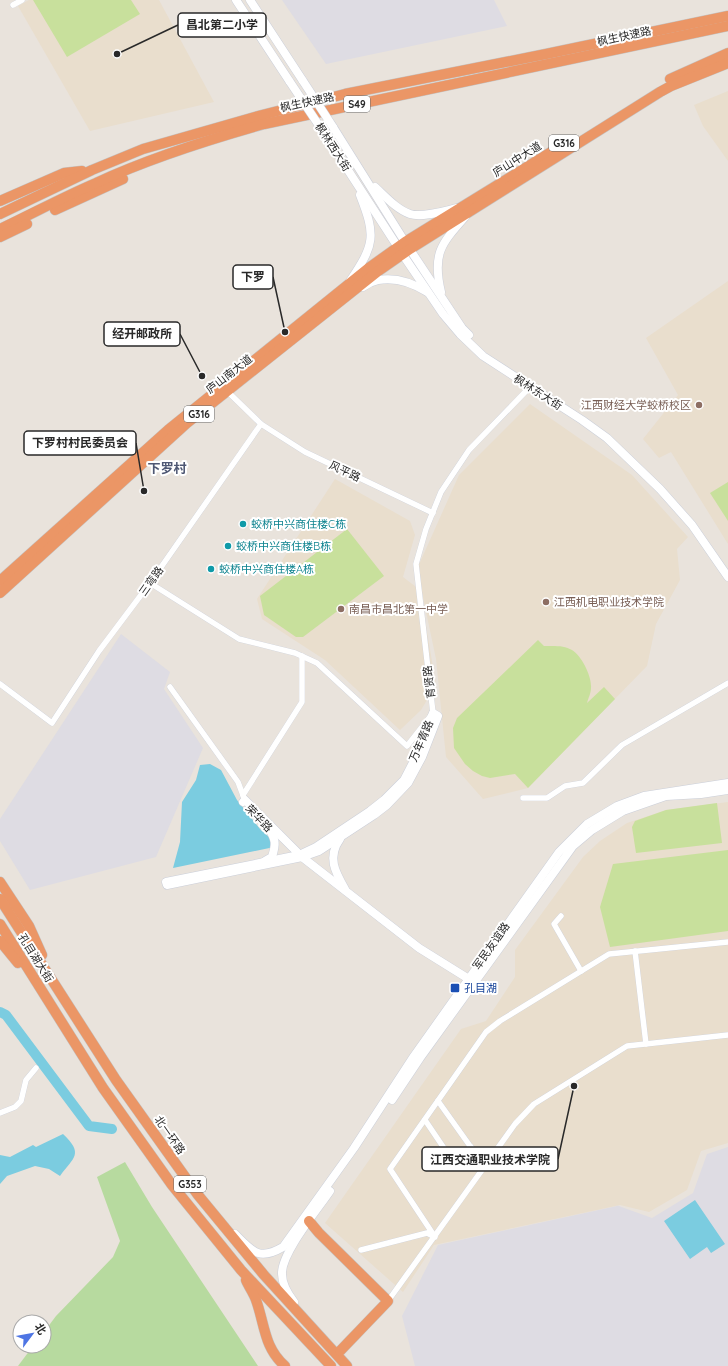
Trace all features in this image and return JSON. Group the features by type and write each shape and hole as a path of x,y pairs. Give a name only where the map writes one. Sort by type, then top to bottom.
{"highway":[{"name":"枫生快速路","path":"0,214 92,170 143,149 262,115 345,94 728,16"},
{"name":"枫生快速路","path":"0,229 95,183 176,150 264,124 728,26"},
{"name":"庐山中大道","path":"404,248 667,81 728,53"},
{"name":"庐山中大道","path":"467,208 660,92 671,86 728,63"},
{"path":"0,237 144,169 176,150"},
{"path":"0,201 64,173 92,170"},
{"name":"庐山南大道","path":"0,593 186,423 227,391 350,288 370,267 404,248"},
{"name":"庐山南大道","path":"0,581 168,430 350,288"},
{"name":"北一环路","path":"2,891 55,984 116,1080 198,1195 249,1258 347,1366"},
{"name":"孔目湖大街","path":"0,924 51,1006"},
{"name":"G353","path":"0,941 51,1006 103,1088 172,1185 241,1270 331,1366"},
{"path":"307,1219 329,1244 388,1301 340,1351"},
{"path":"241,1270 256,1300 268,1344 274,1356 285,1366"}],"street":[{"path":"13,4 22,0"},
{"name":"枫林西大街","path":"236,0 346,168 404,248"},
{"name":"枫林西大街","path":"250,0 365,178 404,248"},
{"path":"346,168 359,192 371,229 371,242 350,288"},
{"path":"365,178 389,201 400,209 411,214 438,213 467,208"},
{"path":"442,298 438,279 438,256 442,245 467,208"},
{"name":"枫林东大街","path":"404,248 429,294 447,319 483,356 582,420 607,438 660,489 692,525 728,577"},
{"name":"枫林东大街","path":"404,248 442,298 462,328 485,352 584,416 610,435 635,457 665,486 695,523 728,571"},
{"path":"350,288 377,280 395,280 410,283 429,294"},
{"name":"育贤路","path":"150,583 239,639 295,653 317,663 407,746 433,713 416,564 432,513 441,492 469,450 530,387"},
{"path":"227,391 261,424"},
{"name":"风平路","path":"261,424 305,452 432,513"},
{"name":"三弯路","path":"0,684 52,723 99,651 150,583 261,424"},
{"path":"244,798 302,702 302,656"},
{"path":"523,798 547,798 565,786 583,783 622,745 728,683"},
{"path":"170,687 238,782 244,798"},
{"name":"万年青路","path":"343,836 319,851 299,857 167,884 166,882 299,857 316,847 370,811 384,800 404,780 417,755 433,713 438,716 422,757 408,783 383,808 343,836"},
{"name":"军民友谊路","path":"307,1219 358,1150 559,852 587,824 617,806 644,796 728,783"},
{"name":"军民友谊路","path":"470,982 573,846 592,830 623,811 666,796 702,794 728,790"},
{"name":"荣华路","path":"244,798 243,802 299,857 418,952 470,982"},
{"name":"荣华路","path":"244,798 299,857 346,891 419,948 470,982"},
{"path":"263,863 272,857 274,850 275,840 269,828"},
{"path":"343,836 336,845 333,862 335,872 346,891"},
{"path":"561,916 554,924 582,970"},
{"path":"435,1237 390,1169 486,1032 500,1021 609,954 728,942"},
{"path":"635,951 646,1044"},
{"path":"388,1301 515,1124 534,1104 627,1046 728,1035"},
{"path":"0,1113 21,1101 26,1080 36,1068"},
{"path":"438,1101 485,1167"},
{"path":"425,1120 452,1160 471,1147"},
{"path":"198,1195 249,1248 260,1254 274,1252 284,1247 307,1219"},
{"path":"307,1219 288,1252 283,1264 282,1273 288,1294 325,1343"},
{"path":"361,1250 427,1233 435,1237"}],"shaded area":[{"path":"29,0 159,0 214,102 90,131 18,6"},
{"path":"282,0 494,0 507,26 326,64"},
{"path":"728,91 728,161 703,126 694,105"},
{"name":"江西财经大学蛟桥校区","path":"728,281 728,544 671,452 659,458 643,439 678,395 646,338"},
{"name":"江西机电职业技术学院","path":"530,404 632,475 688,537 677,549 680,580 656,624 647,666 528,788 483,799 446,757 436,659 417,569 459,475"},
{"name":"南昌市昌北第一中学","path":"335,479 410,521 415,535 403,577 420,590 436,685 421,710 400,730 325,660 262,619 257,599"},
{"path":"121,634 170,672 164,689 203,748 156,857 30,890 0,841 0,819"},
{"path":"728,802 728,1143 701,1151 687,1190 649,1212 620,1205 434,1245 403,1292 325,1223 461,1029 486,1021 515,977 515,950 583,857 600,841 627,823 666,810"},
{"path":"728,1147 728,1366 415,1366 402,1316 438,1245 617,1206 616,1205 652,1218 693,1193 707,1154"}],"green space":[{"path":"33,0 131,0 140,14 67,57"},
{"path":"728,482 728,521 710,493"},
{"path":"347,529 384,576 303,637 296,637 264,615 260,596"},
{"path":"538,640 544,646 569,648 576,653 583,662 591,683 591,692 587,703 604,687 615,699 528,788 515,774 490,778 473,771 465,764 454,748 453,728 457,718"},
{"path":"717,803 722,843 636,853 632,827 635,821 666,810"},
{"path":"728,850 728,931 610,947 600,907 613,864"},
{"path":"125,1162 152,1207 258,1366 18,1366 27,1354 52,1354 52,1321 113,1257 120,1241 97,1177"}],"water":[{"path":"210,764 221,770 237,800 260,829 279,846 173,868 180,842 182,802 196,780 200,765"},
{"path":"63,1134 73,1146 75,1155 73,1160 60,1176 49,1169 35,1166 7,1176 0,1184 0,1155 10,1157 33,1145 36,1147"},
{"path":"695,1200 725,1244 711,1253 707,1247 690,1259 664,1221"}],"waterway":[{"path":"0,1012 6,1015 89,1126 112,1129"}],"place":[{"name":"昌北第二小学","path":"117,54"},
{"name":"下罗","path":"285,332"},
{"name":"经开邮政所","path":"202,376"},
{"name":"江西财经大学蛟桥校区","path":"699,405"},
{"name":"下罗村村民委员会","path":"144,491"},
{"name":"蛟桥中兴商住楼C栋","path":"243,524"},
{"name":"蛟桥中兴商住楼B栋","path":"228,546"},
{"name":"蛟桥中兴商住楼A栋","path":"211,569"},
{"name":"江西机电职业技术学院","path":"546,602"},
{"name":"南昌市昌北第一中学","path":"341,609"},
{"name":"孔目湖","path":"455,988"},
{"name":"江西交通职业技术学院","path":"574,1086"}],"district":[{"name":"下罗村","path":"167,468"}]}
